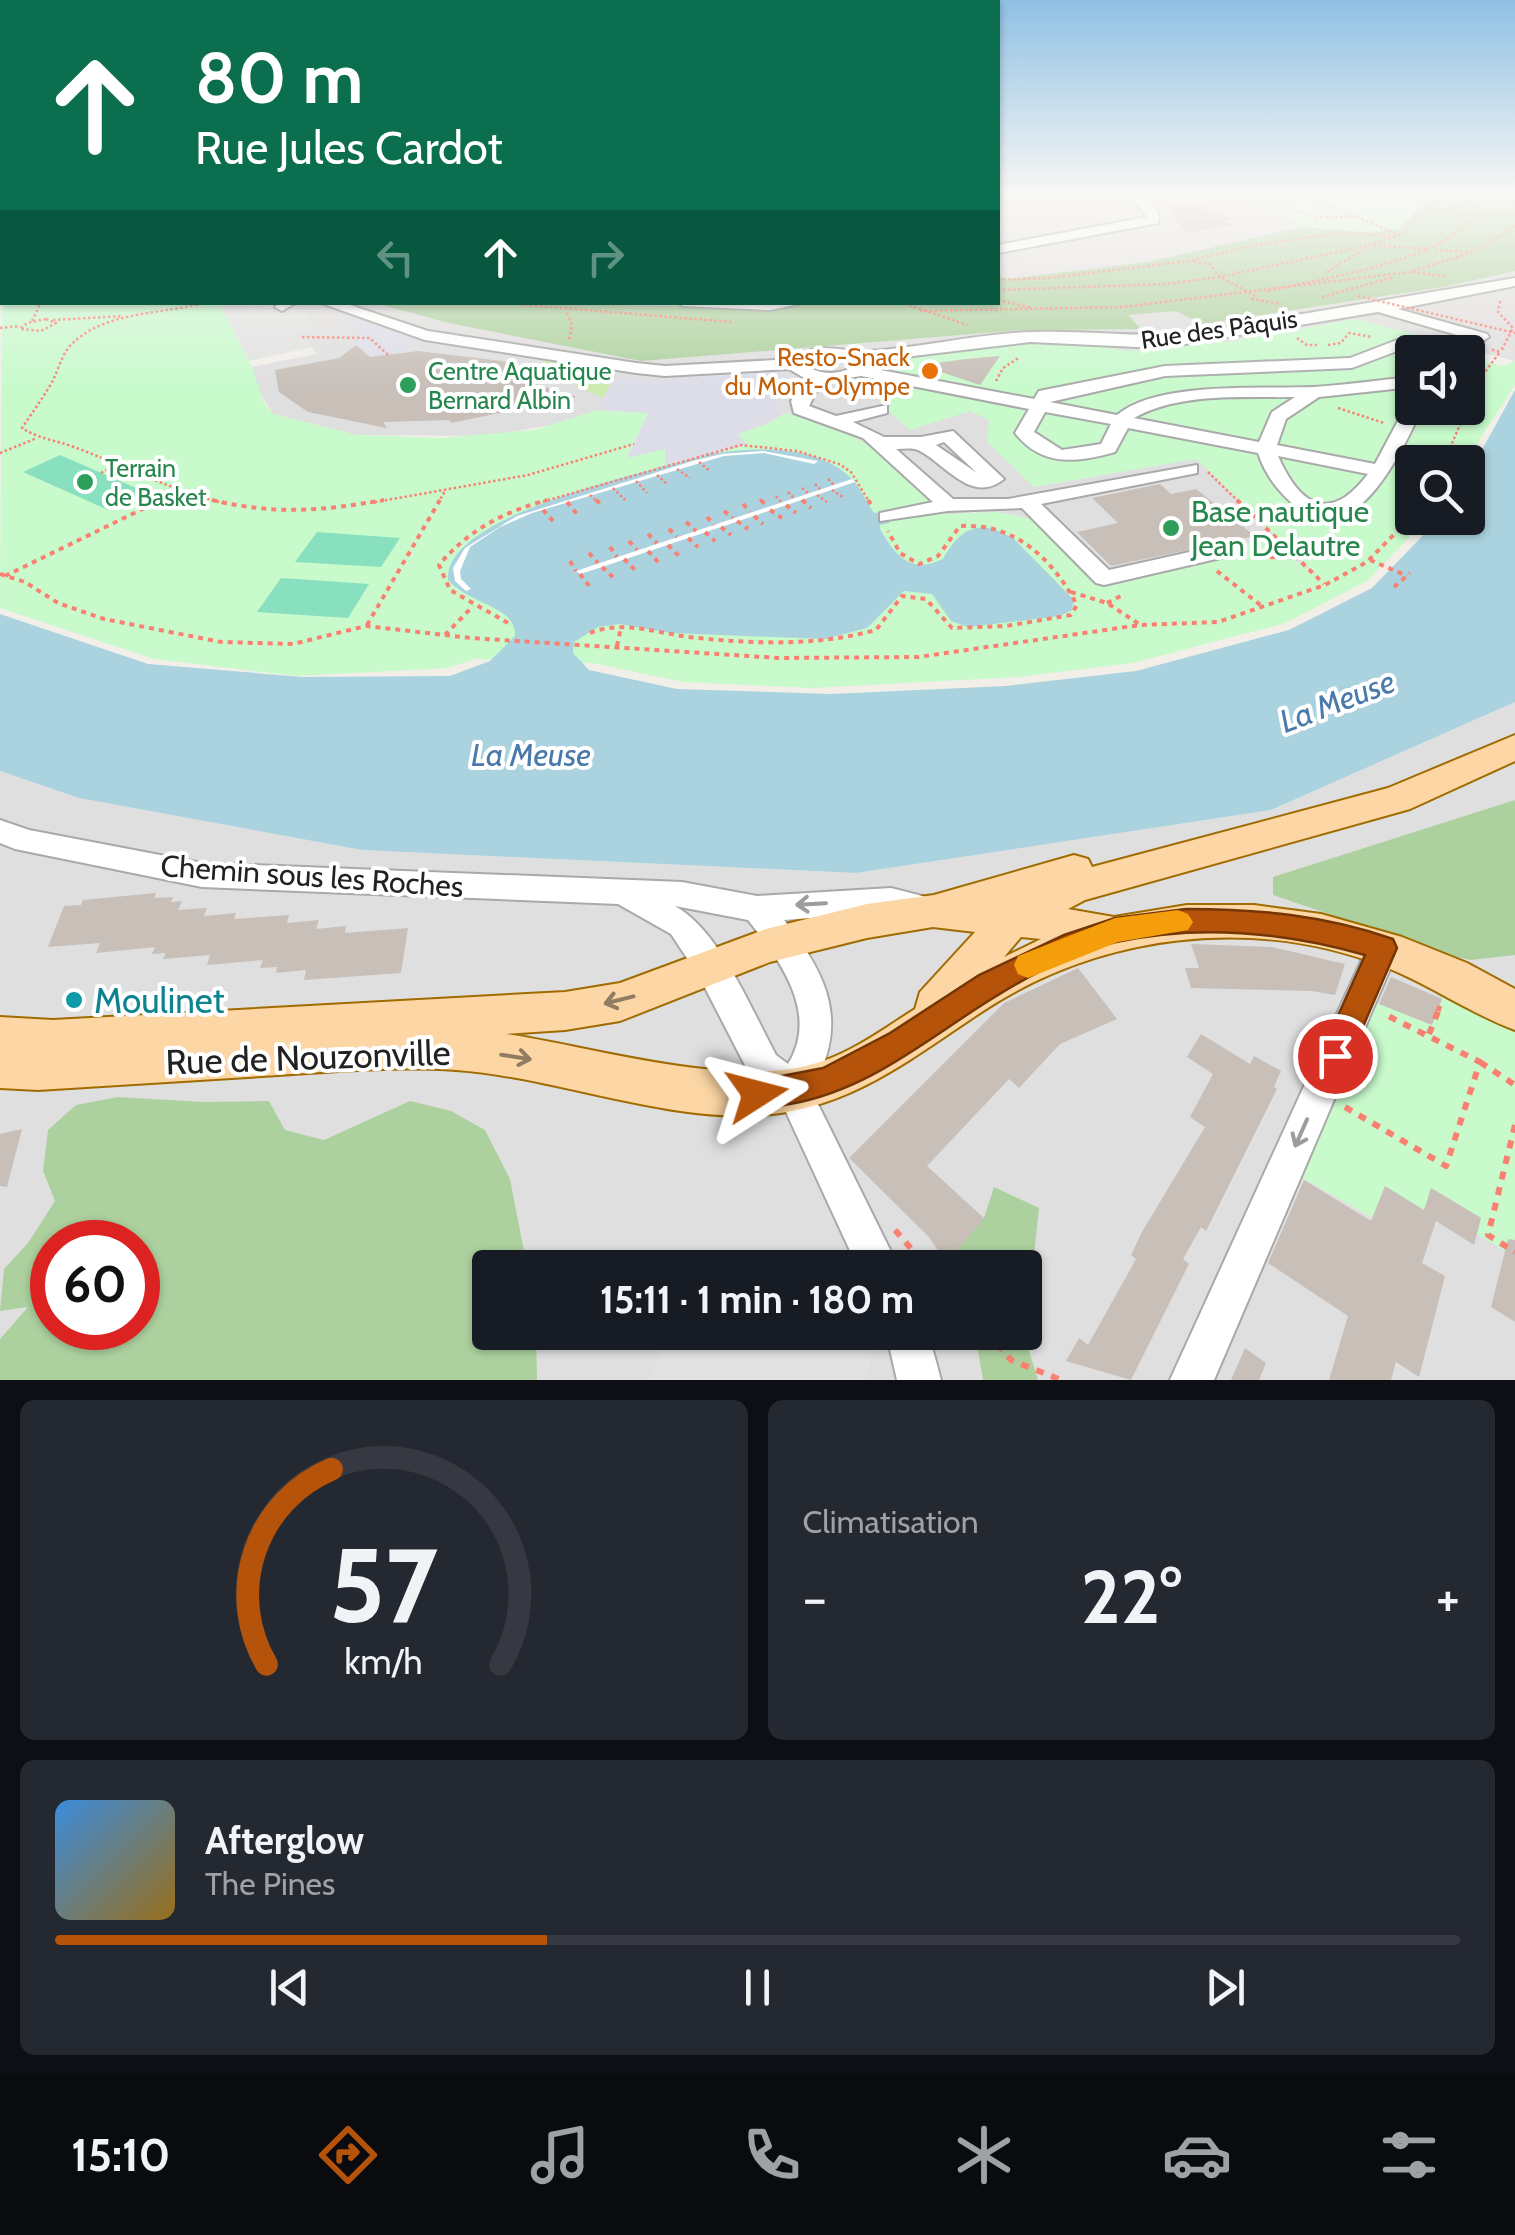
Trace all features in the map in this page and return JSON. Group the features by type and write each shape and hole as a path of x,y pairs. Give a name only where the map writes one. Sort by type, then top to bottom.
{"main road":[{"path":"901,1043 1012,919 1074,887 1397,799 1515,747"},
{"path":"933,911 1110,860 1221,844"},
{"path":"933,911 1115,930"},
{"name":"Rue de Nouzonville","path":"0,1038 53,1040 565,1010 620,1002 784,942 933,911"},
{"path":"901,1043 989,984 1074,944 1115,930 1186,921 1260,921 1320,930 1438,969 1515,1011"},
{"name":"Rue de Nouzonville","path":"0,1066 38,1069 390,1048 477,1051 678,1088 757,1094 827,1082 901,1043"}],"street":[{"name":"Rue des Pâquis","path":"817,376 840,376 861,364 1030,336 1157,342 1379,308 1515,282"},
{"name":"Rue des Pâquis","path":"334,305 425,335 636,368 665,371 796,364 804,356 825,352 861,364"},
{"path":"748,305 778,305"},
{"path":"1379,308 1477,335"},
{"path":"1395,346 1352,363 1180,370 1044,395 1024,433 1052,456 1108,448 1130,411 1212,393 1313,393 1395,386"},
{"path":"1352,363 1395,381"},
{"path":"796,364 804,374 817,376 800,402 800,409 851,425 880,443 948,505"},
{"path":"861,364 1036,405 1383,471"},
{"path":"1180,370 1212,393"},
{"path":"1313,393 1272,422 1266,449 1278,476 1325,530"},
{"path":"834,422 881,409"},
{"path":"1304,506 1337,512 1383,471 1406,425"},
{"path":"880,443 922,443 951,429 994,478 968,479 922,443"},
{"path":"892,516 948,505 1026,501 1193,462 1194,435"},
{"path":"1026,501 1104,578 1221,551"},
{"name":"Chemin sous les Roches","path":"0,831 25,842 202,875 629,895 682,894 757,909 891,900 933,911"},
{"name":"Chemin sous les Roches","path":"629,895 682,925 711,968 764,1067 792,1088"},
{"path":"757,909 798,962 817,1015 812,1053 792,1088 820,1155 845,1194 871,1250"},
{"path":"1192,1380 1383,948"},
{"path":"912,1350 919,1380"}],"path":[{"path":"1000,290 1077,290 1220,277 1298,260"},
{"path":"1322,275 1345,260"},
{"path":"1000,280 1190,261 1210,264 1220,277 1254,295 1386,260"},
{"path":"1318,298 1447,260"},
{"path":"920,311 950,307 1040,310 1154,306 1410,272 1444,276 1442,285"},
{"path":"1490,288 1502,296 1498,312 1513,328 1500,352"},
{"path":"1266,299 1268,293"},
{"path":"1254,295 1252,299 1287,306"},
{"path":"1358,296 1515,332"},
{"path":"1000,300 1040,310"},
{"path":"32,321 40,305"},
{"path":"0,328 32,321 174,312 197,305"},
{"path":"513,305 734,322"},
{"path":"907,305 972,328"},
{"path":"567,312 572,325 572,350"},
{"path":"128,316 85,334 67,348 22,428 36,438 177,492 254,510 317,512 528,474 634,444"},
{"path":"23,325 22,331 35,332 51,328 56,324 53,320"},
{"path":"1301,338 1308,344 1329,345 1341,343 1349,333 1369,334"},
{"path":"302,337 370,338 388,355"},
{"path":"988,395 1004,368 1016,358 1034,352"},
{"path":"1451,445 1491,363"},
{"path":"1313,393 1360,419 1373,417 1404,430"},
{"path":"0,453 36,438"},
{"path":"508,623 501,615 450,590 439,565 458,542 485,524 530,504 741,445 797,451 839,464 860,484 873,509 894,508 892,516 902,525 888,529 895,550 905,560 922,564 936,558 960,526 987,525 1012,532 1071,592 1077,606 1071,614 1006,626 952,628 928,598 918,593 902,596 876,630 823,642 682,637 621,628 590,632"},
{"path":"699,462 710,471"},
{"path":"1193,462 1204,468 1325,585"},
{"path":"101,472 116,466"},
{"path":"678,469 690,478"},
{"path":"656,475 667,484"},
{"path":"828,479 843,496"},
{"path":"636,482 647,493"},
{"path":"816,484 820,489"},
{"path":"613,488 625,500"},
{"path":"802,488 808,493"},
{"path":"366,626 445,491"},
{"path":"2,575 177,492"},
{"path":"788,492 794,498"},
{"path":"817,495 827,502"},
{"path":"590,496 602,506"},
{"path":"776,496 796,513"},
{"path":"760,499 782,518"},
{"path":"802,500 811,508"},
{"path":"567,502 576,514"},
{"path":"743,504 764,524"},
{"path":"543,510 554,522"},
{"path":"724,512 748,529"},
{"path":"706,517 714,524"},
{"path":"686,522 696,531"},
{"path":"721,527 732,535"},
{"path":"669,529 677,537"},
{"path":"705,532 715,541"},
{"path":"2,575 25,582 58,604 104,619 221,642 293,644 366,626 483,639 779,658 918,657 1140,625 1218,622 1325,585 1369,560 1395,533"},
{"path":"648,534 658,544"},
{"path":"688,538 698,547"},
{"path":"630,541 637,550"},
{"path":"668,545 678,556"},
{"path":"610,547 617,557"},
{"path":"648,551 658,563"},
{"path":"1221,551 1246,558 1296,558"},
{"path":"589,553 614,578"},
{"path":"1197,556 1263,607"},
{"path":"624,560 636,571"},
{"path":"1369,560 1408,574 1394,587"},
{"path":"570,561 590,587"},
{"path":"1071,592 1106,604 1140,625"},
{"path":"445,635 474,605"},
{"path":"617,646 621,628"},
{"path":"1428,1034 1441,1003 1458,1012"},
{"path":"1375,1029 1382,1013 1480,1062 1515,1085"},
{"path":"1343,1106 1446,1166 1480,1062"},
{"path":"1336,1123 1349,1090"},
{"path":"1515,1124 1488,1235 1515,1252"},
{"path":"1003,1350 1012,1360 1061,1380"}],"shaded area":[{"path":"1000,260 1515,260 1515,361 1485,353 1485,335 1395,335 1395,425 1412,425 1412,445 1395,445 1395,485 1325,582 1221,551 1104,578 977,512 946,515 852,436 786,413 765,425 747,445 665,465 665,450 647,413 597,410 571,421 490,436 356,435 273,414 256,386 252,367 316,354 304,336 321,333 269,305 1000,305"},
{"path":"220,305 301,307 322,334 305,336 312,347 249,361"},
{"path":"345,318 424,338 411,344 406,357 372,361 352,340 361,333"},
{"path":"763,369 789,375 788,385 777,404 779,416 738,434 747,445 665,465 665,449 627,458 648,413 597,410 615,377 663,380"},
{"path":"1515,702 1515,1380 0,1380 0,771 79,798 362,850 856,873 1271,810"},
{"path":"660,1350 873,1350 866,1380 649,1380"}],"green space":[{"path":"1515,260 1515,271 1443,287 1202,324 1176,311 1128,315 1141,329 1021,330 641,361 449,323 382,305 1000,305 1000,277 1007,279 1148,262"},
{"path":"2,305 220,305 252,367 264,403 273,414 356,435 441,438 534,430 597,410 648,413 627,457 665,449 666,465 746,445 737,434 786,413 852,436 875,449 946,514 997,512 1038,520 1104,578 1263,539 1318,576 1196,459 1034,487 987,442 989,420 970,411 910,430 885,408 865,380 894,359 991,343 1055,340 1128,351 1232,341 1356,319 1417,335 1395,335 1395,425 1485,425 1485,359 1503,366 1515,361 1515,385 1476,445 1395,445 1395,535 1412,535 1367,581 1285,623 1133,663 1018,677 812,688 683,682 593,663 475,659 447,668 296,676 154,659 0,608"},
{"path":"545,361 598,369 615,376 603,398 536,368"},
{"name":"Terrain de Basket","path":"60,455 145,492 108,510 23,472"},
{"path":"317,532 400,538 381,567 295,562"},
{"path":"281,578 369,584 348,618 257,612"},
{"path":"1515,800 1515,955 1471,960 1452,956 1273,895 1273,877"},
{"path":"1444,994 1515,1032 1515,1258 1477,1234 1481,1218 1432,1188 1424,1210 1373,1218 1295,1174 1374,1002 1432,1025"},
{"path":"118,1097 269,1101 285,1130 324,1140 410,1101 451,1111 485,1130 510,1179 524,1250 472,1250 472,1350 536,1350 537,1380 0,1380 0,1339 28,1307 0,1311 4,1269 30,1240 30,1350 160,1350 160,1220 43,1220 55,1201 43,1171 48,1130 76,1105"},
{"path":"994,1187 1039,1208 1034,1250 957,1250 984,1218"},
{"path":"978,1350 1029,1350 1038,1380 983,1380"}],"water":[{"name":"La Meuse","path":"1515,390 1515,702 1271,810 856,873 362,850 79,798 0,771 0,614 148,664 302,677 450,676 490,661 515,636 508,618 448,580 455,556 479,535 514,515 557,498 709,454 785,450 822,459 839,468 856,484 874,513 884,512 890,523 880,525 880,529 898,554 913,563 921,565 943,559 957,539 973,529 1002,532 1014,539 1074,600 1072,610 1060,616 968,627 951,621 932,594 904,591 867,628 825,639 670,633 619,624 598,627 574,642 573,653 589,670 677,689 831,694 1006,686 1136,671 1289,630 1372,588 1423,535 1485,535 1485,445"}],"pier":[{"path":"763,451 818,461 814,464 764,453 724,456 532,513 500,527 470,547 460,571 461,579 471,589 466,591 455,581 453,568 465,548 517,516 696,460 722,454"},
{"path":"852,479 855,482 602,567 580,574 576,571"}],"building":[{"name":"Centre Aquatique Bernard Albin","path":"356,345 370,357 418,351 510,362 525,381 577,397 451,423 383,422 387,428 308,412 279,392 275,370 339,358"},
{"path":"1000,356 980,385 920,365 966,359"},
{"name":"Base nautique Jean Delautre","path":"1160,484 1171,494 1196,489 1255,536 1111,566 1077,532 1118,523 1092,498"},
{"path":"156,893 154,898 173,897 171,902 182,901 178,910 207,908 204,916 236,913 234,919 289,915 287,923 319,920 316,929 346,926 345,933 408,928 401,973 304,980 306,970 276,973 277,967 260,968 263,960 207,965 210,955 163,959 166,953 152,954 155,947 96,953 100,943 48,947 64,906 81,905 83,900"},
{"path":"1191,944 1272,947 1345,964 1335,995 1191,988 1185,968 1199,968"},
{"path":"1078,968 1117,1019 1060,1044 1019,1088 1009,1079 927,1166 984,1218 957,1250 938,1250 849,1158 1004,1003"},
{"path":"1391,977 1442,999 1432,1025 1379,1004"},
{"path":"1201,1034 1250,1064 1254,1056 1281,1071 1274,1087 1277,1089 1206,1231 1201,1227 1183,1259 1189,1264 1131,1380 1066,1361 1079,1338 1088,1345 1136,1259 1131,1255 1142,1232 1205,1127 1190,1117 1213,1074 1187,1057"},
{"path":"22,1129 7,1187 0,1186 0,1134"},
{"path":"1304,1180 1371,1221 1385,1186 1424,1210 1431,1188 1481,1218 1474,1245 1436,1221 1422,1263 1445,1276 1419,1377 1396,1362 1391,1380 1329,1380 1348,1316 1268,1263"},
{"path":"1508,1239 1515,1240 1515,1322 1491,1307"},
{"path":"1245,1348 1266,1363 1259,1380 1231,1380"}],"slow traffic":[{"path":"1028,965 1115,930 1178,922"}],"place":[{"name":"Resto-Snack du Mont-Olympe","path":"930,371"},
{"name":"Centre Aquatique Bernard Albin","path":"408,385"},
{"name":"Terrain de Basket","path":"85,482"},
{"name":"Base nautique Jean Delautre","path":"1171,528"},
{"name":"Moulinet","path":"74,1000"}],"route":[{"path":"757,1094 827,1082 901,1043 989,984 1074,944 1115,930 1186,921 1260,921 1320,930 1383,948 1335,1056"}]}
